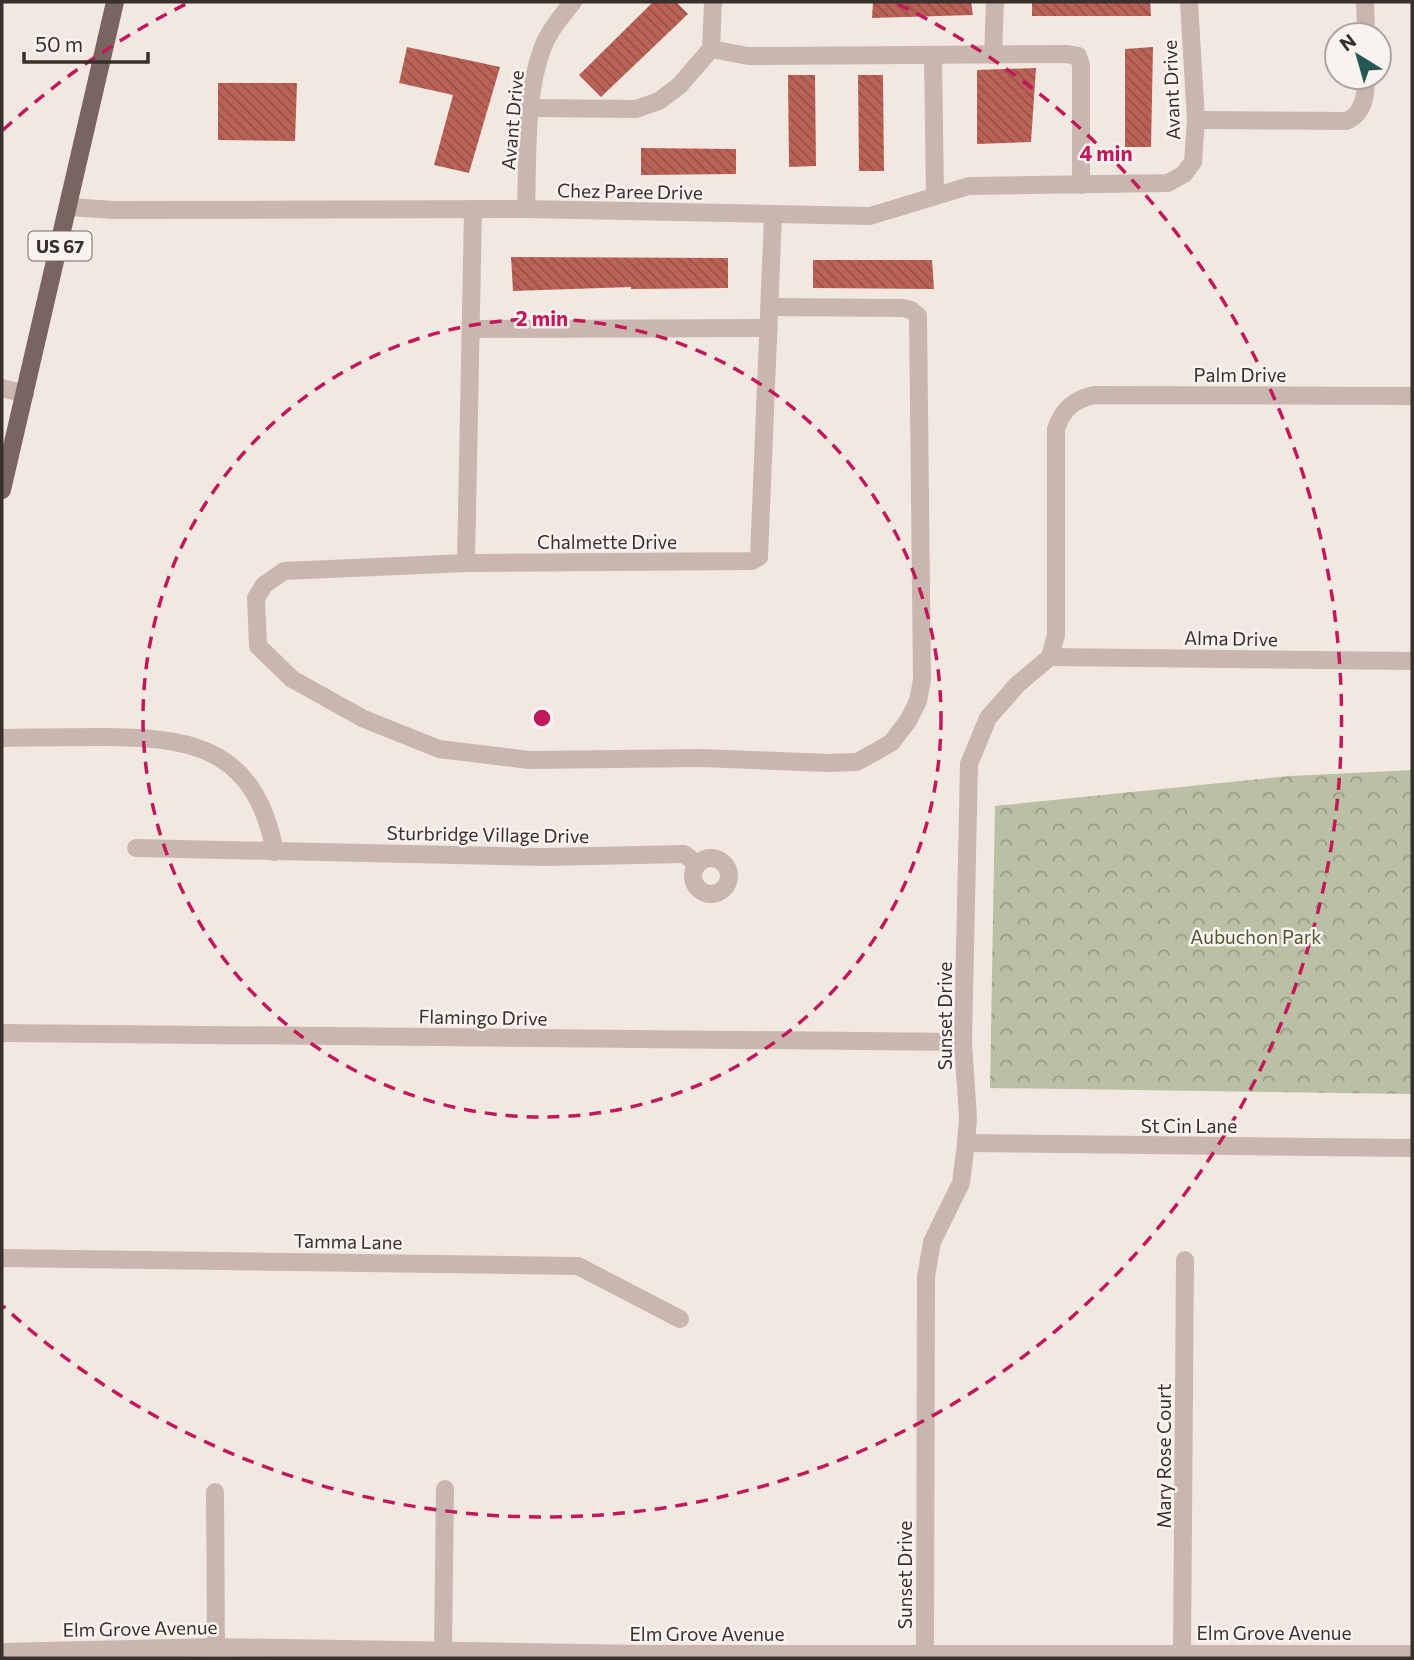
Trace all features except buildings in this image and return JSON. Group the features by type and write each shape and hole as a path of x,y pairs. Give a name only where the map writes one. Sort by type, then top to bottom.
{"main road":[{"name":"US 67","path":"2,490 116,2"}],"street":[{"name":"Avant Drive","path":"526,209 531,108 536,69 546,41 573,2"},
{"path":"531,108 636,109 659,101 679,86 711,49 713,2"},
{"path":"993,55 995,2"},
{"name":"Avant Drive","path":"1184,174 1193,162 1196,120 1189,2"},
{"path":"1366,2 1366,21"},
{"path":"711,49 748,56 1078,56 1081,184"},
{"path":"933,56 935,196"},
{"path":"1196,120 1346,121 1355,117 1361,108 1364,91"},
{"name":"Chez Paree Drive","path":"69,207 114,210 526,209 870,216 969,186 1168,183 1184,174"},
{"path":"473,210 466,564 284,571 264,585 256,598 258,646 292,679 364,719 439,749 529,760 702,758 857,762 891,743 908,721 918,701 922,680 918,316 911,310 902,308 770,307"},
{"name":"Chalmette Drive","path":"466,564 738,562 752,561 759,557 774,216"},
{"path":"471,329 769,328"},
{"path":"2,388 24,394"},
{"name":"Palm Drive","path":"1050,657 1056,623 1056,429 1060,415 1069,404 1094,395 1412,396"},
{"name":"Alma Drive","path":"1050,657 1412,661"},
{"name":"Sunset Drive","path":"925,1654 926,1277 932,1242 961,1183 966,1143 968,1118 963,1042 969,764 988,718 1017,685 1050,657"},
{"path":"2,738 65,735 170,740 206,750 233,768 260,803 269,823 275,852"},
{"name":"Sturbridge Village Drive","path":"136,848 546,858 684,854 697,864"},
{"name":"Flamingo Drive","path":"2,1033 963,1042"},
{"name":"St Cin Lane","path":"966,1143 1412,1148"},
{"name":"Tamma Lane","path":"2,1258 578,1266 680,1319"},
{"name":"Mary Rose Court","path":"1182,1653 1185,1260"},
{"path":"443,1652 445,1489"},
{"path":"215,1492 216,1647"},
{"name":"Elm Grove Avenue","path":"2,1652 216,1647 643,1656 1412,1654"}],"green space":[{"name":"Aubuchon Park","path":"1412,770 1412,1094 990,1088 995,806 1290,776"}]}
